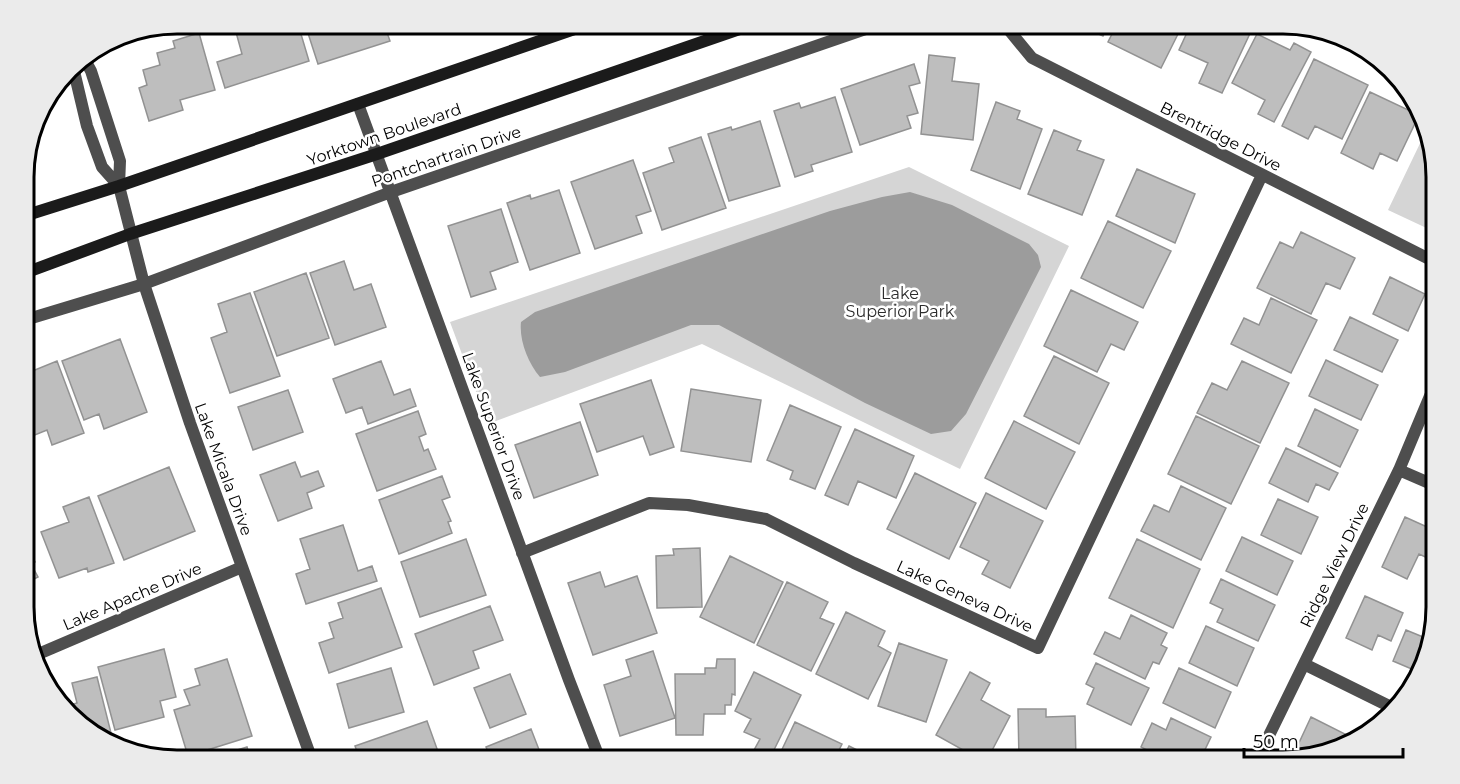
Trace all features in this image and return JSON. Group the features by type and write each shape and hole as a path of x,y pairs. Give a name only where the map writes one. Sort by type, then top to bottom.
{"main road":[{"path":"35,213 119,186 555,35"},
{"name":"Yorktown Boulevard","path":"35,269 130,234 377,154 722,35"}],"street":[{"name":"Pontchartrain Drive","path":"35,317 144,284 391,192 848,35"},
{"name":"Brentridge Drive","path":"1013,35 1032,58 1426,257"},
{"name":"Lake Micala Drive","path":"88,66 120,161 119,186 144,284 190,423 308,750"},
{"name":"Lake Micala Drive","path":"74,79 87,126 102,167 119,186"},
{"name":"Lake Superior Drive","path":"358,104 522,554 596,750"},
{"name":"Lake Geneva Drive","path":"522,554 649,503 688,505 766,519 854,563 1038,648 1262,175"},
{"name":"Ridge View Drive","path":"1262,749 1399,470 1426,406"},
{"path":"1399,470 1426,482"},
{"name":"Lake Apache Drive","path":"42,652 242,567"},
{"path":"1304,664 1386,705"}],"green space":[{"path":"1421,141 1426,178 1426,228 1388,210"},
{"name":"Lake Superior Park","path":"909,167 1069,246 960,469 702,344 488,424 450,322"}],"shaded area":[{"name":"Lake Superior Park","path":"910,192 952,205 1029,244 1038,255 1041,267 966,414 951,431 931,434 865,403 719,325 691,325 565,372 540,377 528,358 521,336 521,322 535,312 830,211"}],"building":[{"path":"200,35 215,90 180,100 183,110 149,121 139,88 147,85 143,70 160,65 157,53 175,48 173,41"},
{"path":"237,35 301,35 309,61 225,88 217,62 242,54"},
{"path":"309,35 388,35 390,41 318,64"},
{"path":"1112,35 1178,35 1161,68 1108,42"},
{"path":"1186,35 1249,35 1222,93 1199,83 1208,63 1179,50"},
{"path":"1256,35 1290,50 1294,43 1311,52 1274,122 1258,114 1265,100 1232,83"},
{"path":"929,55 955,58 952,81 979,84 973,140 921,134"},
{"path":"1314,59 1368,85 1342,139 1315,126 1308,139 1282,126"},
{"path":"914,64 920,83 909,86 918,113 907,116 911,128 860,145 841,89"},
{"path":"1370,92 1408,110 1415,123 1397,161 1380,153 1373,169 1341,153"},
{"path":"835,97 852,152 811,165 813,171 795,177 774,111 799,103 801,108"},
{"path":"996,102 1020,111 1017,119 1042,129 1020,189 971,170"},
{"path":"760,121 780,186 729,201 708,134 731,127 732,130"},
{"path":"1054,130 1081,141 1077,150 1104,160 1082,215 1028,194"},
{"path":"701,137 726,208 662,230 643,173 674,162 669,148"},
{"path":"633,160 651,211 636,216 642,233 595,249 571,182"},
{"path":"1137,169 1195,194 1175,243 1116,216"},
{"path":"559,190 580,253 530,270 507,203 530,195 531,199"},
{"path":"501,209 518,262 490,272 496,289 471,297 448,226"},
{"path":"1108,221 1171,251 1143,308 1081,278"},
{"path":"1301,232 1355,258 1340,289 1326,283 1311,314 1257,288 1280,242 1293,248"},
{"path":"344,261 354,290 371,284 386,327 335,345 310,273"},
{"path":"306,273 329,338 277,356 254,292"},
{"path":"1390,277 1425,294 1408,331 1373,314"},
{"path":"1071,290 1138,322 1124,350 1111,344 1097,372 1044,346"},
{"path":"250,293 280,376 230,393 211,338 227,332 218,304"},
{"path":"1271,298 1317,320 1291,373 1231,344 1244,318 1259,325"},
{"path":"1350,317 1398,340 1382,372 1334,350"},
{"path":"120,339 147,412 104,429 99,414 84,420 62,361"},
{"path":"1054,356 1109,383 1079,444 1024,416"},
{"path":"1326,360 1378,385 1361,420 1309,396"},
{"path":"57,361 84,433 52,445 47,430 34,435 35,370"},
{"path":"381,361 394,395 410,389 416,406 368,424 362,407 346,413 333,379"},
{"path":"1242,361 1289,383 1260,443 1197,413 1212,383 1227,390"},
{"path":"651,380 674,447 650,455 643,436 597,452 580,404"},
{"path":"691,389 761,400 751,462 681,451"},
{"path":"288,390 303,432 253,450 238,407"},
{"path":"790,405 841,427 815,489 790,479 793,471 767,460"},
{"path":"1315,409 1358,430 1340,467 1298,446"},
{"path":"418,411 426,434 419,437 424,451 428,449 436,469 377,491 356,434"},
{"path":"1196,416 1259,446 1231,504 1168,474"},
{"path":"1014,421 1075,452 1046,509 985,478"},
{"path":"580,422 598,475 534,498 515,445"},
{"path":"855,429 914,456 896,498 858,481 848,505 825,495"},
{"path":"1286,448 1338,473 1329,490 1316,484 1308,502 1269,483"},
{"path":"295,462 301,477 318,471 324,486 307,493 312,508 278,521 260,475"},
{"path":"169,467 195,531 124,560 98,496"},
{"path":"915,473 976,503 949,559 887,529"},
{"path":"442,476 450,497 442,500 451,521 448,522 452,533 399,554 379,500"},
{"path":"1181,486 1226,508 1201,560 1141,531 1154,505 1169,512"},
{"path":"986,493 1043,521 1010,588 982,574 989,561 960,547"},
{"path":"89,497 114,563 88,572 87,568 59,578 41,532 69,522 63,507"},
{"path":"1278,499 1318,517 1301,554 1261,535"},
{"path":"1405,517 1426,526 1426,557 1419,554 1407,579 1382,567"},
{"path":"343,525 358,571 372,566 377,581 306,604 296,574 310,569 300,539"},
{"path":"1242,537 1293,561 1277,595 1226,571"},
{"path":"466,539 486,595 420,617 401,562"},
{"path":"1137,539 1200,569 1173,628 1109,598"},
{"path":"700,548 702,607 657,608 656,556 674,555 673,549"},
{"path":"730,556 783,582 754,643 700,617"},
{"path":"600,572 605,587 637,576 657,633 593,655 568,583"},
{"path":"1221,579 1275,605 1258,641 1217,622 1223,609 1210,603"},
{"path":"787,582 828,602 820,618 834,624 811,671 757,645"},
{"path":"381,588 402,647 329,673 319,643 334,638 329,623 343,618 338,603"},
{"path":"1365,596 1403,613 1391,641 1378,635 1372,650 1346,638"},
{"path":"490,606 503,640 473,651 479,668 434,685 415,634"},
{"path":"846,612 885,631 878,646 891,653 868,699 816,674"},
{"path":"1131,615 1167,633 1161,645 1167,648 1159,664 1153,662 1145,679 1094,654 1105,632 1120,639"},
{"path":"1206,626 1254,648 1237,686 1189,663"},
{"path":"1406,630 1422,637 1411,669 1393,661"},
{"path":"899,643 947,660 926,722 878,706"},
{"path":"164,649 176,697 160,701 164,717 115,730 98,667"},
{"path":"653,651 675,718 620,736 604,685 631,676 626,660"},
{"path":"227,659 252,736 207,750 186,750 174,710 190,705 184,690 200,685 195,669"},
{"path":"717,659 735,659 735,695 732,694 731,705 725,705 725,714 704,714 703,735 676,735 675,674 705,674 705,668 716,668"},
{"path":"1096,663 1149,688 1131,725 1087,704 1094,688 1086,684"},
{"path":"391,668 404,712 349,728 337,684"},
{"path":"1179,668 1231,692 1215,728 1163,703"},
{"path":"754,672 801,695 774,749 754,749 760,739 744,732 751,719 735,711"},
{"path":"970,672 990,683 981,700 1010,716 993,749 962,749 936,735"},
{"path":"510,674 526,714 490,728 474,688"},
{"path":"97,677 111,733 83,714 73,704 77,703 72,683"},
{"path":"1018,709 1046,709 1046,717 1075,716 1076,749 1019,749"},
{"path":"1311,717 1346,735 1310,747 1296,749"},
{"path":"1171,718 1211,737 1205,749 1145,749 1141,747 1152,723 1166,730"},
{"path":"427,721 437,750 356,750 355,746"},
{"path":"795,722 842,744 839,749 782,749"},
{"path":"531,729 539,750 487,750 486,747"}]}
